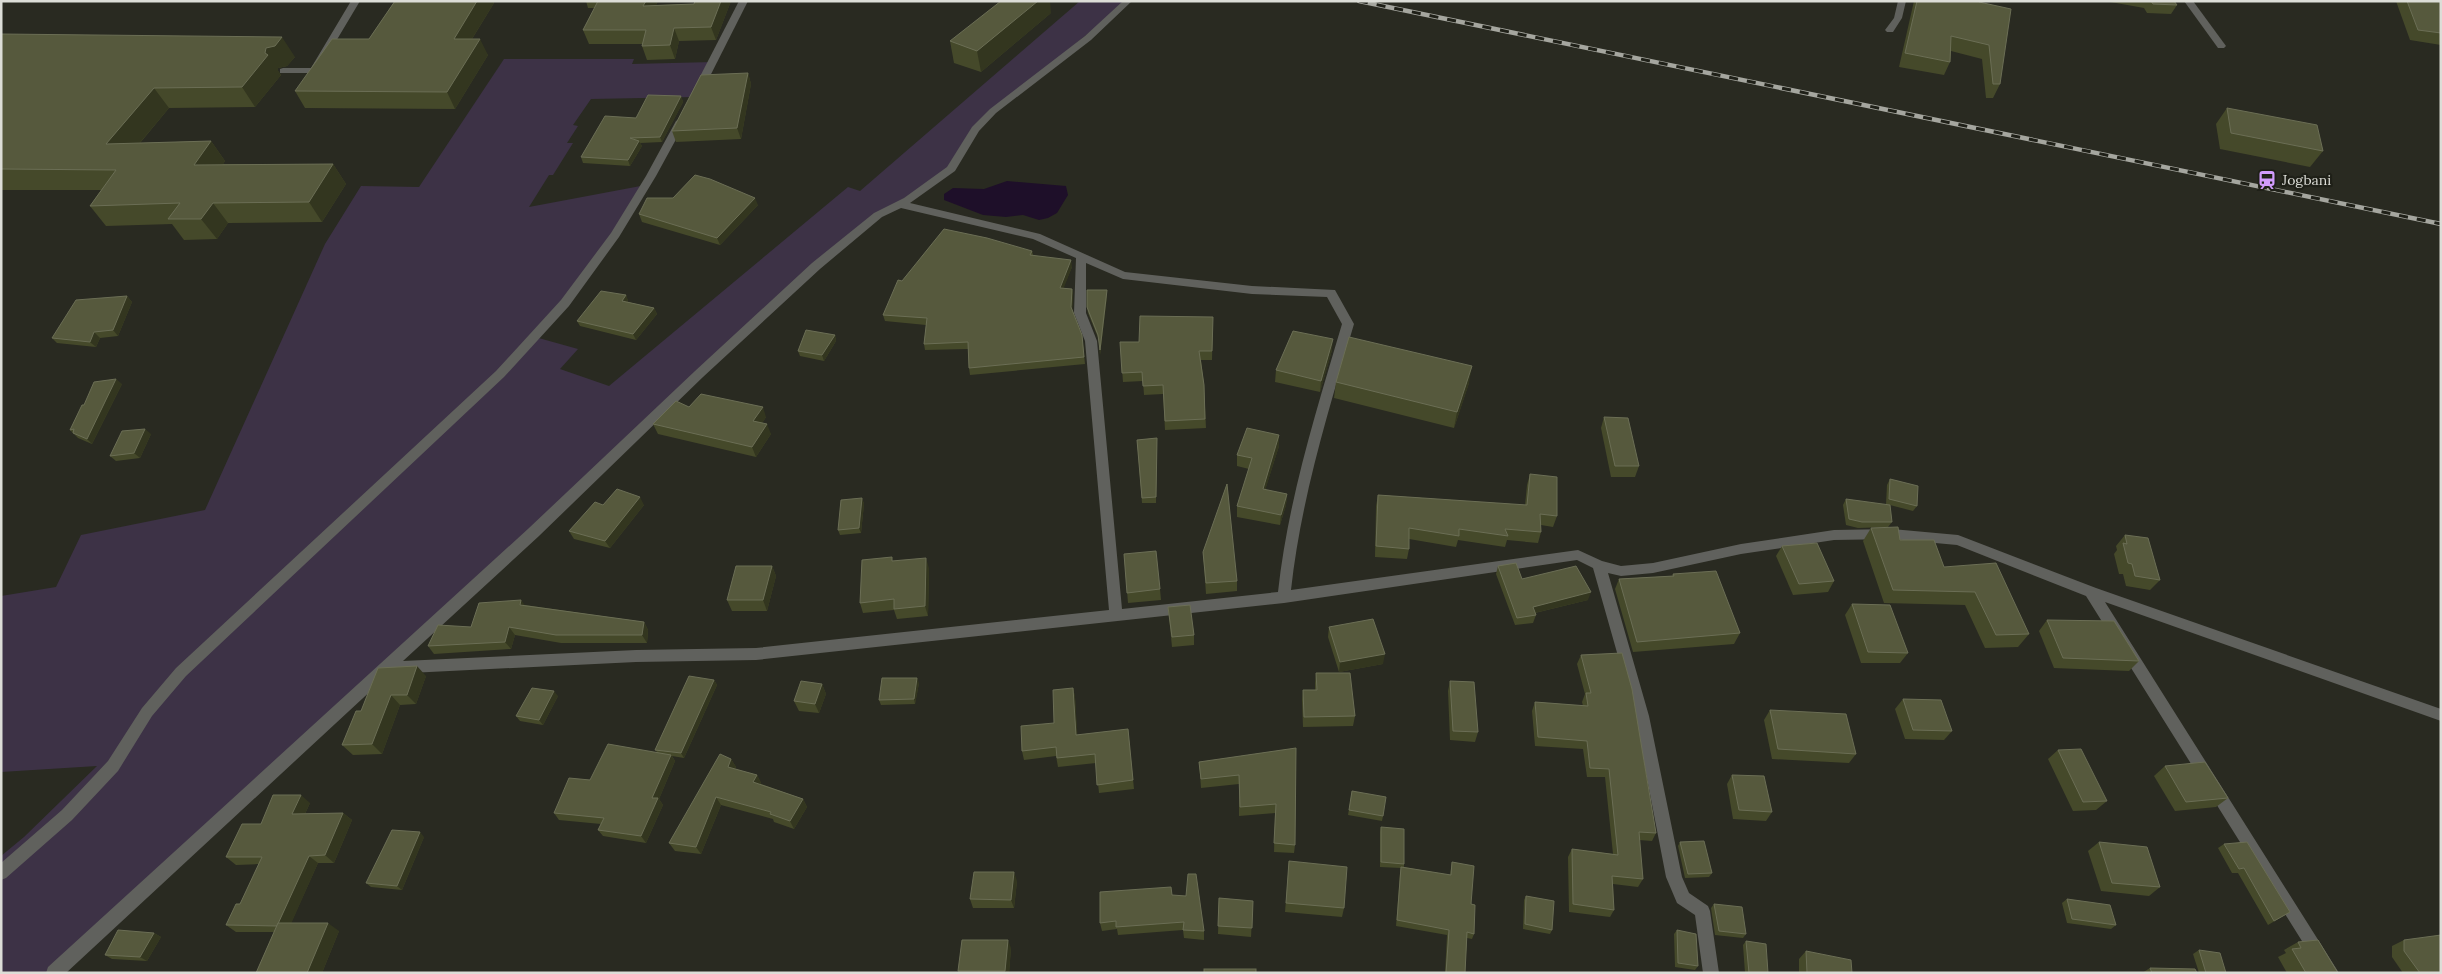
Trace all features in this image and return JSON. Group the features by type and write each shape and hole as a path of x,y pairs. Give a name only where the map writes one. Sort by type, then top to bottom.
{"street":[{"path":"283,71 314,71 356,1"},
{"path":"694,97 744,1"},
{"path":"54,973 534,532 699,374 810,272 878,215 936,182 951,169 967,139 993,111 1088,38 1128,1"},
{"path":"1890,30 1898,18 1902,1"},
{"path":"2188,1 2221,46"},
{"path":"1,873 68,815 113,766 147,712 182,672 493,380 565,303 620,227 685,113"},
{"path":"900,204 1036,236 1122,275 1252,290 1331,293 1348,324 1302,483 1287,556 1284,597"},
{"path":"1081,256 1080,313 1091,341 1116,616"},
{"path":"387,668 636,656 756,654 1284,597 1578,555 1599,565 1621,571 1653,568 1789,541 1834,535 1892,534 1958,540 2091,592 2441,715"},
{"path":"1599,565 1642,716 1674,877 1683,898 1702,911 1711,973"},
{"path":"2091,592 2332,973"}],"shaded area":[{"path":"1080,1 1128,1 993,111 951,169 878,215 54,973 1,973 1,856 24,837 97,766 1,772 1,596 56,587 81,535 205,510 325,244 361,186 419,187 504,59 634,59 632,64 713,62 694,97 591,99 573,125 578,126 567,143 573,143 553,175 549,175 529,207 646,185 615,235 535,337 578,349 560,369 609,386 848,187 860,191"},
{"path":"1007,181 1066,186 1068,195 1057,213 1039,220 1023,215 1006,217 983,215 944,200 944,194 953,188 984,189"}],"building":[{"path":"395,1 477,1 454,39 480,39 447,92 295,91 332,39 369,39"},
{"path":"598,1 646,1 643,6 694,4 695,1 721,1 711,27 674,28 670,45 642,46 646,30 583,30"},
{"path":"1001,1 1038,1 977,51 950,41"},
{"path":"1917,1 1979,1 2011,9 2000,84 1993,84 1989,45 1951,36 1950,62 1905,53"},
{"path":"2151,1 2174,1 2177,5 2153,4"},
{"path":"2407,1 2441,1 2441,33 2418,30"},
{"path":"1,34 282,37 275,46 266,48 265,53 268,55 242,87 154,88 106,144 211,141 194,165 333,164 309,202 213,203 201,219 168,219 180,203 90,206 116,170 1,169"},
{"path":"748,73 737,128 672,131 701,75"},
{"path":"648,95 681,96 660,137 630,138 639,141 628,160 581,157 605,116 636,118"},
{"path":"2227,108 2317,125 2323,151 2231,133"},
{"path":"695,175 710,179 755,198 717,238 639,214 647,198 673,198"},
{"path":"944,229 987,238 1032,251 1030,255 1071,260 1060,288 1072,289 1071,307 1082,335 1084,357 969,368 968,342 924,344 927,318 883,315 898,280 902,281"},
{"path":"1087,290 1107,290 1100,350 1098,335 1087,307"},
{"path":"601,291 626,295 622,301 654,308 633,334 577,321"},
{"path":"127,296 113,330 94,332 90,342 52,338 76,300"},
{"path":"1140,316 1213,317 1212,351 1199,351 1204,385 1205,419 1165,421 1163,385 1143,386 1142,372 1122,373 1120,342 1139,342"},
{"path":"806,330 835,335 822,355 798,351"},
{"path":"1293,331 1333,339 1321,381 1276,370"},
{"path":"1349,337 1472,366 1457,412 1336,382"},
{"path":"116,379 87,439 73,433 74,429 70,430 94,382"},
{"path":"701,394 763,407 753,421 767,424 752,447 653,424 676,401 689,407"},
{"path":"1604,417 1628,418 1639,466 1615,466"},
{"path":"1247,428 1279,435 1263,489 1287,494 1281,515 1237,506 1252,458 1237,455"},
{"path":"145,429 134,453 110,456 122,431"},
{"path":"1157,438 1156,497 1142,498 1137,440"},
{"path":"1530,474 1557,477 1557,516 1540,514 1541,532 1505,529 1508,536 1459,529 1459,536 1409,528 1409,549 1376,546 1378,495 1527,505"},
{"path":"1890,479 1918,486 1917,506 1889,499"},
{"path":"1227,484 1237,581 1206,583 1203,552"},
{"path":"617,489 640,497 605,541 569,531 595,502 603,505"},
{"path":"862,498 859,528 838,530 841,500"},
{"path":"1846,499 1890,505 1892,522 1862,522 1849,519"},
{"path":"1898,527 1900,540 1934,540 1944,567 1996,563 2029,634 1996,635 1975,592 1893,590 1871,528"},
{"path":"2125,535 2148,538 2160,580 2135,576 2132,564 2128,563 2123,543 2127,544"},
{"path":"1817,543 1834,581 1799,584 1782,546"},
{"path":"1156,551 1160,589 1127,593 1124,554"},
{"path":"892,557 892,561 926,558 925,606 894,609 894,599 860,603 862,560"},
{"path":"1516,563 1522,579 1576,566 1591,592 1533,607 1536,615 1517,618 1498,566"},
{"path":"736,566 772,566 763,600 727,600"},
{"path":"1716,571 1740,633 1637,642 1619,579 1674,576 1673,574"},
{"path":"521,600 520,605 644,622 642,635 556,635 509,627 505,642 428,646 438,625 471,627 479,603"},
{"path":"1852,604 1890,605 1908,653 1868,652"},
{"path":"1190,605 1194,635 1172,637 1168,607"},
{"path":"1373,619 1385,654 1340,662 1329,627"},
{"path":"2047,620 2114,621 2139,661 2063,658"},
{"path":"1622,653 1632,689 1656,833 1639,832 1643,879 1612,876 1614,910 1573,904 1572,849 1618,855 1609,769 1590,768 1587,741 1538,737 1535,702 1588,706 1586,693 1591,693 1581,655"},
{"path":"417,666 407,695 391,695 372,744 342,745 356,711 361,711 378,668"},
{"path":"1316,673 1350,673 1355,716 1304,717 1303,690 1317,690"},
{"path":"689,676 714,680 681,753 655,750"},
{"path":"882,678 917,678 914,699 879,700"},
{"path":"801,681 822,684 815,704 794,701"},
{"path":"1450,681 1474,682 1478,732 1453,731"},
{"path":"532,688 554,691 539,720 516,716"},
{"path":"1073,688 1076,735 1128,729 1133,780 1097,785 1095,754 1057,758 1056,747 1022,751 1021,726 1054,723 1053,690"},
{"path":"1903,699 1941,700 1952,731 1913,730"},
{"path":"1770,710 1846,714 1856,754 1778,749"},
{"path":"608,744 671,755 652,798 658,798 641,836 598,830 604,818 554,813 569,778 590,780"},
{"path":"1296,748 1295,845 1274,843 1276,804 1240,807 1239,775 1201,779 1199,762"},
{"path":"2081,749 2107,801 2083,802 2058,750"},
{"path":"720,754 731,759 728,767 757,775 753,782 803,799 790,821 770,814 771,812 716,797 696,847 669,843"},
{"path":"2205,762 2228,798 2186,802 2165,766"},
{"path":"1732,775 1764,776 1772,812 1739,810"},
{"path":"1352,791 1386,797 1383,816 1349,810"},
{"path":"273,795 301,795 292,814 343,813 325,855 309,856 277,926 226,925 236,904 240,904 262,857 226,857 242,824 261,824"},
{"path":"1381,827 1404,829 1404,864 1381,862"},
{"path":"392,830 420,832 397,886 366,883"},
{"path":"1704,841 1712,873 1688,874 1680,842"},
{"path":"2099,842 2147,847 2160,887 2112,883"},
{"path":"2247,842 2290,912 2274,921 2244,868 2239,869 2224,844"},
{"path":"1289,861 1347,867 1344,908 1286,903"},
{"path":"1452,862 1474,866 1471,904 1475,905 1474,934 1467,932 1465,973 1446,973 1449,930 1397,920 1401,867 1451,875"},
{"path":"974,872 1014,872 1011,900 970,899"},
{"path":"1188,874 1196,874 1204,931 1183,930 1184,922 1116,927 1116,921 1100,923 1100,892 1171,887 1172,895 1186,896"},
{"path":"1526,896 1554,901 1552,930 1525,924"},
{"path":"1219,898 1253,901 1252,928 1218,926"},
{"path":"2067,899 2110,905 2116,925 2072,919"},
{"path":"1714,904 1742,907 1746,934 1719,931"},
{"path":"278,923 328,923 307,973 256,973"},
{"path":"118,930 154,933 140,957 105,955"},
{"path":"1677,930 1696,934 1698,966 1678,963"},
{"path":"2441,935 2441,973 2420,973 2404,951 2404,940"},
{"path":"962,940 1008,940 1005,971 958,971"},
{"path":"2318,940 2338,973 2306,973 2292,949 2301,948 2298,942"},
{"path":"1746,941 1766,944 1768,973 1749,973"},
{"path":"2199,950 2220,953 2226,973 2206,973"},
{"path":"1806,951 1851,960 1852,973 1807,973"},
{"path":"2150,968 2195,969 2197,973 2152,973"},
{"path":"1204,969 1256,969 1256,973 1204,973"}],"railway":[{"path":"1359,1 2441,224"}],"place":[{"name":"Jogbani","path":"2267,180"}]}
